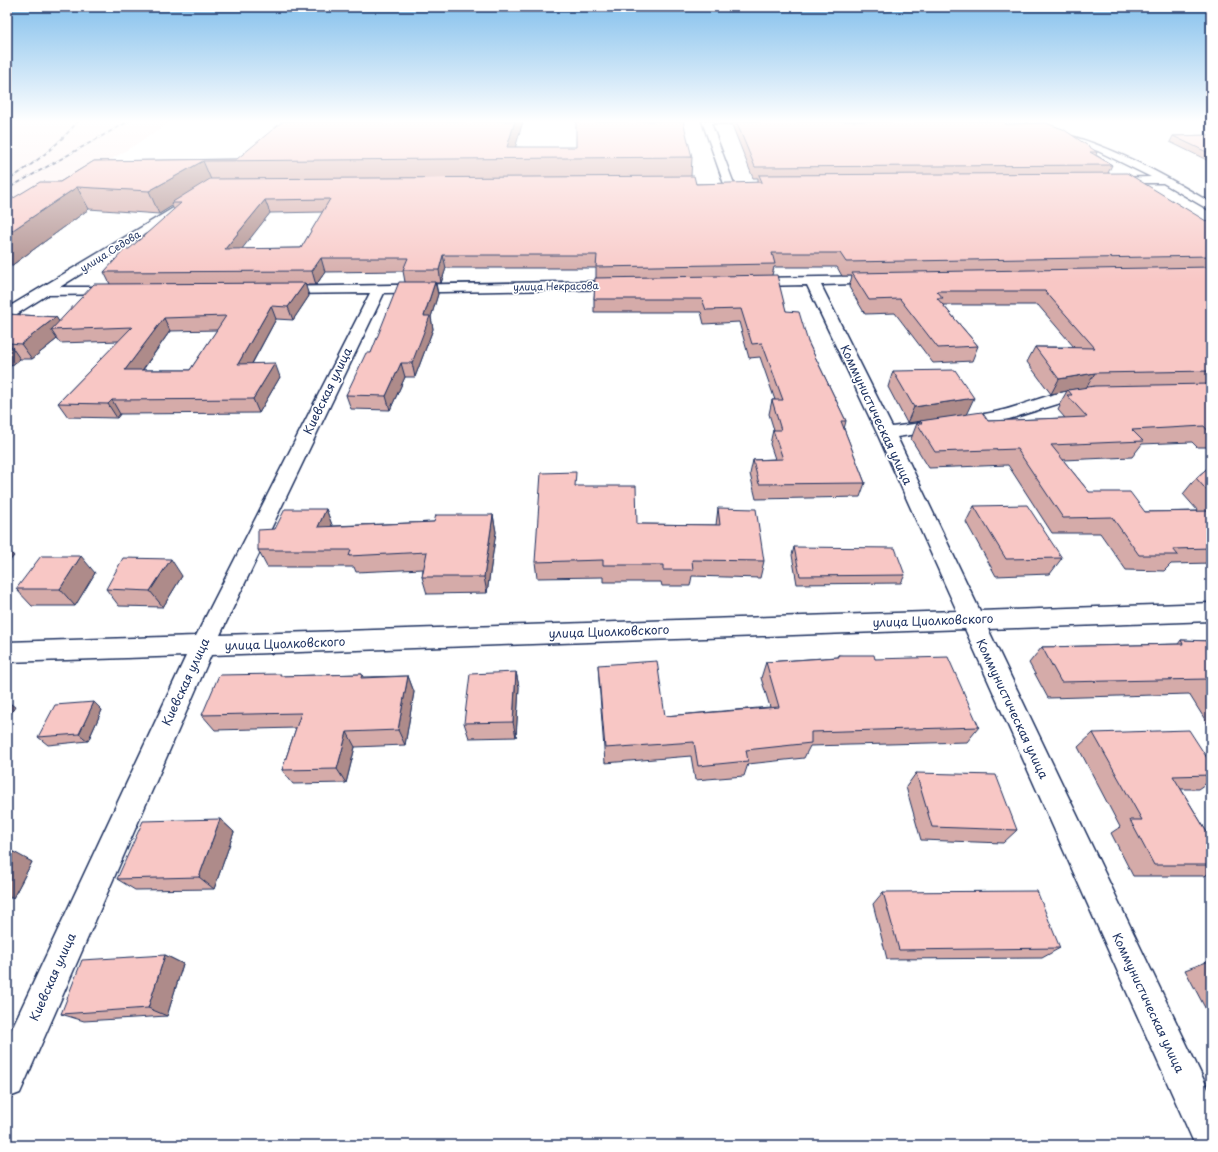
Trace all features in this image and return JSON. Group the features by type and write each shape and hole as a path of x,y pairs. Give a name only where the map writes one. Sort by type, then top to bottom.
{"street":[{"path":"726,175 729,184"},
{"path":"1154,175 1211,208"},
{"path":"1102,181 1165,180"},
{"name":"улица Седова","path":"7,314 206,191"},
{"path":"733,283 892,280"},
{"name":"Коммунистическая улица","path":"812,281 886,433 1211,1137"},
{"name":"улица Некрасова","path":"267,290 378,290 638,285"},
{"name":"Киевская улица","path":"7,1080 202,647 378,290"},
{"path":"44,291 132,291"},
{"path":"886,433 1000,417 1059,398 1110,394"},
{"name":"улица Циолковского","path":"7,652 202,647 971,619 1211,612"}],"shaded area":[{"path":"7,175 87,175 7,225"}],"building":[{"path":"72,175 178,175 149,191 77,187 7,234 7,202 40,182 60,182"},
{"path":"759,175 1130,175 1211,224 1211,256 846,262 840,253 772,253 775,264 596,267 597,255 443,255 439,270 403,270 408,258 321,258 312,271 104,272 125,249 129,249 181,203 171,203 210,179 694,176 696,184 762,182","holes":["330,199 301,248 225,249 265,200"]},
{"path":"1211,267 1211,371 1095,373 1059,379 1035,347 1095,348 1045,291 937,291 943,298 937,298 978,346 938,348 900,299 869,300 852,273"},
{"path":"777,275 786,311 799,312 808,342 846,421 841,421 865,483 759,484 753,460 783,459 773,430 781,430 772,400 783,400 762,343 752,344 741,309 706,310 702,299 594,299 595,278"},
{"path":"399,282 435,282 424,316 430,316 412,363 401,363 386,396 346,395 366,353 371,353"},
{"path":"305,283 288,307 271,306 238,364 275,363 253,399 112,400 108,404 58,403 132,327 51,330 94,284","holes":["226,316 190,370 125,370 164,318"]},
{"path":"7,314 56,317 21,344 7,344"},
{"path":"955,370 974,398 914,407 893,371"},
{"path":"1211,384 1211,432 1209,432 1204,426 1132,430 1143,441 1051,445 1089,492 1130,492 1145,512 1211,511 1211,548 1173,549 1178,555 1139,555 1112,517 1063,518 1017,449 935,452 917,423 922,423 920,421 982,412 988,421 1087,417 1067,395 1072,395 1068,390 1095,386"},
{"path":"1211,465 1211,495 1196,478"},
{"path":"576,472 575,486 636,486 637,524 720,525 718,508 756,509 764,561 692,560 693,570 663,570 663,565 603,565 603,560 535,562 541,473"},
{"path":"1027,505 1062,558 1006,559 974,506"},
{"path":"285,509 326,509 318,527 434,522 436,515 493,515 484,577 422,577 427,552 349,556 351,550 258,550 258,530 275,529"},
{"path":"794,547 895,548 905,575 800,576"},
{"path":"41,556 81,556 60,589 16,589"},
{"path":"123,558 171,559 150,591 106,589"},
{"path":"1181,640 1211,641 1211,685 1207,679 1061,682 1042,647 1183,644"},
{"path":"838,655 874,655 875,659 948,657 979,727 811,732 811,743 746,750 748,761 698,766 694,742 605,748 598,665 657,661 665,716 779,707 766,662 839,657"},
{"path":"516,672 513,722 464,723 470,674"},
{"path":"281,674 280,676 362,674 361,678 408,676 398,730 347,732 337,769 282,770 301,713 202,715 219,675"},
{"path":"94,702 79,734 38,737 55,705"},
{"path":"1189,730 1211,764 1211,775 1173,776 1211,839 1211,865 1154,865 1130,820 1142,820 1093,733"},
{"path":"916,773 996,775 1017,830 932,827"},
{"path":"220,819 199,877 117,879 143,821"},
{"path":"1037,891 1060,948 899,950 883,892"},
{"path":"165,955 148,1008 61,1014 82,960"}],"railway":[{"path":"7,181 17,175"},
{"path":"7,189 33,175"}]}
